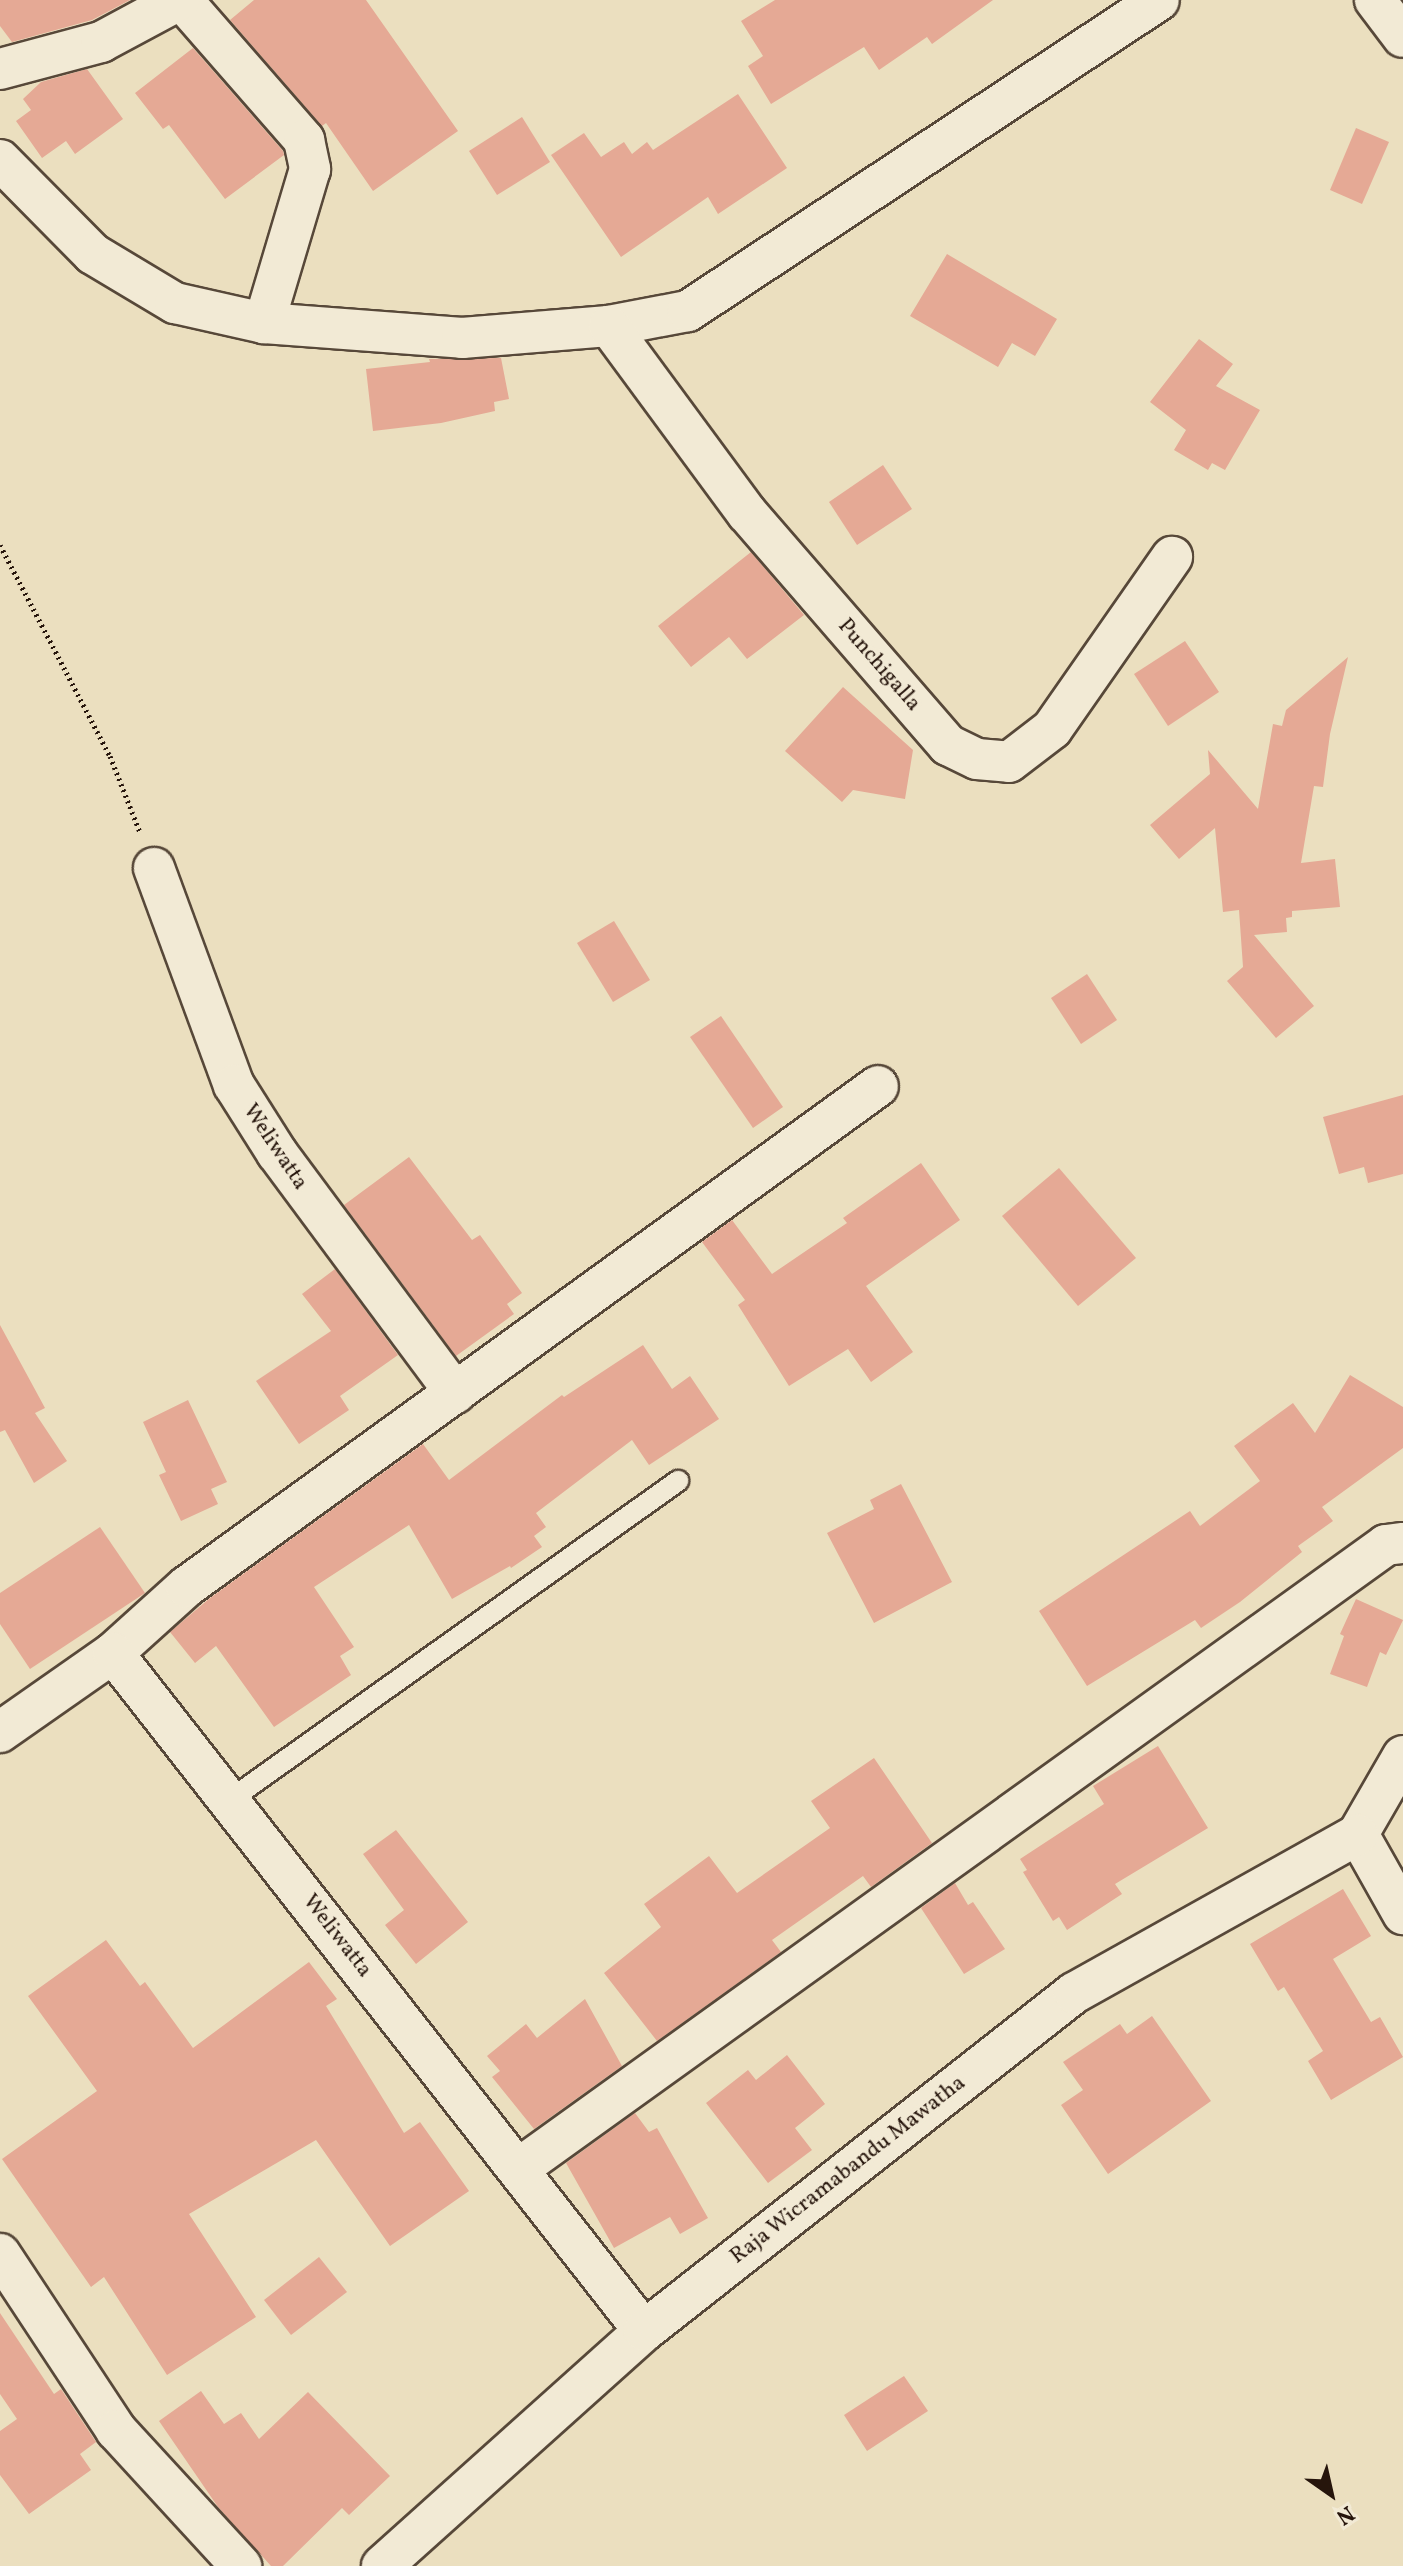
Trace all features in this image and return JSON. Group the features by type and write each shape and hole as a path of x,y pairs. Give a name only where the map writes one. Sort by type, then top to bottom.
{"street":[{"path":"0,69 101,42 180,0 304,140 310,169 264,323"},
{"path":"0,160 93,254 175,303 264,323 462,338 609,326 688,311 1159,0"},
{"path":"1375,0 1403,37"},
{"name":"Punchigalla","path":"609,326 747,513 948,745 977,759 1009,762 1052,729 1172,557"},
{"name":"Weliwatta","path":"154,868 234,1085 277,1153 455,1393"},
{"path":"0,1732 113,1653 186,1587 878,1086"},
{"path":"518,2169 1386,1545 1403,1543"},
{"name":"Weliwatta","path":"113,1653 231,1799 644,2331"},
{"path":"1403,1756 1358,1834 1403,1914"},
{"name":"Raja Wicramabandu Mawatha","path":"382,2566 644,2331 1074,1993 1358,1834"},
{"path":"0,2254 116,2430 241,2566"}],"lane":[{"path":"231,1799 678,1481"}],"path":[{"path":"0,545 110,756 154,868"}],"building":[{"path":"0,0 130,0 92,20 12,42 0,26"},
{"path":"254,0 366,0 458,131 373,191 326,123 322,126 230,20"},
{"path":"775,0 993,0 932,44 927,37 879,70 864,47 771,104 748,66 763,56 741,21"},
{"path":"193,48 284,155 225,199 169,125 163,129 135,93"},
{"path":"87,69 123,119 75,154 66,141 42,158 16,121 31,110 23,99 41,82"},
{"path":"738,94 787,168 718,214 708,197 621,257 551,155 584,133 601,157 624,142 632,154 647,142 653,150"},
{"path":"522,117 550,162 497,195 469,151"},
{"path":"1356,128 1389,142 1362,204 1330,190"},
{"path":"947,254 1057,319 1035,356 1012,343 998,367 910,316"},
{"path":"1199,339 1233,364 1216,386 1260,410 1225,470 1212,463 1208,470 1174,450 1186,430 1150,402"},
{"path":"501,358 509,399 494,402 495,411 441,423 373,431 366,369 430,362 429,359"},
{"path":"883,465 912,509 857,545 829,502"},
{"path":"751,552 804,615 747,659 729,637 691,667 658,626"},
{"path":"1185,641 1219,692 1168,726 1134,674"},
{"path":"1348,657 1330,734 1323,787 1314,786 1301,863 1335,859 1340,907 1292,911 1292,917 1286,918 1287,932 1254,935 1314,1006 1276,1038 1227,981 1243,967 1239,910 1223,912 1215,828 1179,859 1150,825 1210,774 1208,750 1258,809 1273,724 1282,726 1286,710"},
{"path":"843,687 913,750 905,799 853,790 842,802 785,751"},
{"path":"614,921 650,980 613,1002 577,943"},
{"path":"1087,974 1117,1020 1081,1044 1051,998"},
{"path":"721,1016 783,1107 753,1128 690,1037"},
{"path":"1403,1095 1403,1174 1368,1183 1364,1167 1339,1174 1323,1117"},
{"path":"409,1157 472,1240 480,1235 522,1293 507,1304 514,1314 456,1356 344,1205"},
{"path":"921,1163 960,1220 866,1286 913,1352 871,1382 848,1349 789,1386 738,1305 745,1300 702,1242 732,1220 772,1274 847,1223 843,1218"},
{"path":"1059,1168 1136,1258 1078,1306 1002,1216"},
{"path":"335,1269 398,1355 340,1396 349,1410 299,1444 256,1381 331,1331 302,1294"},
{"path":"0,1325 45,1408 35,1413 67,1461 34,1483 5,1430 0,1432"},
{"path":"643,1345 672,1389 690,1376 719,1419 649,1465 632,1440 536,1513 546,1527 534,1536 542,1547 511,1568 452,1599 409,1525 314,1587 354,1647 340,1656 351,1675 274,1727 216,1646 195,1663 170,1632 210,1598 423,1444 449,1480 562,1395 564,1397"},
{"path":"1350,1375 1403,1407 1403,1448 1322,1507 1333,1521 1298,1546 1302,1552 1240,1602 1201,1628 1195,1620 1087,1686 1039,1611 1190,1511 1200,1526 1260,1481 1234,1446 1293,1403 1315,1433"},
{"path":"188,1400 227,1482 211,1489 218,1504 181,1521 159,1475 166,1472 143,1422"},
{"path":"901,1484 952,1582 874,1623 827,1533 874,1509 870,1500"},
{"path":"100,1527 145,1593 30,1669 0,1624 0,1593"},
{"path":"1356,1599 1403,1620 1386,1655 1380,1652 1367,1687 1330,1674 1344,1636 1340,1634"},
{"path":"1158,1746 1208,1828 1115,1884 1122,1894 1067,1930 1059,1917 1053,1921 1023,1872 1027,1870 1020,1859 1104,1804 1093,1786"},
{"path":"874,1758 932,1843 871,1887 863,1876 772,1940 781,1952 657,2041 604,1973 661,1927 644,1904 709,1856 737,1893 830,1828 811,1801"},
{"path":"396,1830 468,1922 416,1964 385,1925 404,1910 363,1854"},
{"path":"955,1883 968,1905 973,1902 1005,1949 964,1974 921,1908"},
{"path":"1343,1889 1371,1936 1333,1959 1371,2022 1380,2017 1403,2057 1331,2100 1308,2061 1323,2051 1284,1987 1278,1991 1250,1944"},
{"path":"106,1940 140,1986 145,1982 193,2048 309,1962 337,1999 326,2006 404,2133 420,2122 469,2191 390,2246 316,2140 189,2214 256,2317 167,2375 104,2277 91,2287 2,2159 97,2091 28,1996"},
{"path":"585,1999 622,2066 534,2129 492,2077 500,2071 487,2056 526,2024 537,2038"},
{"path":"1152,2016 1211,2101 1108,2174 1061,2105 1083,2090 1063,2062 1120,2024 1127,2034"},
{"path":"787,2055 825,2104 795,2128 812,2150 768,2183 706,2103 748,2070 756,2080"},
{"path":"635,2113 649,2132 657,2128 708,2218 680,2234 670,2217 614,2248 566,2163"},
{"path":"319,2257 347,2292 291,2335 264,2300"},
{"path":"0,2313 54,2394 61,2389 96,2442 80,2454 91,2470 29,2514 0,2475 0,2431 17,2419 0,2394"},
{"path":"904,2376 928,2411 867,2451 844,2415"},
{"path":"201,2391 224,2424 241,2413 259,2439 308,2392 390,2476 349,2515 342,2508 283,2566 271,2566 218,2507 159,2421"}]}
